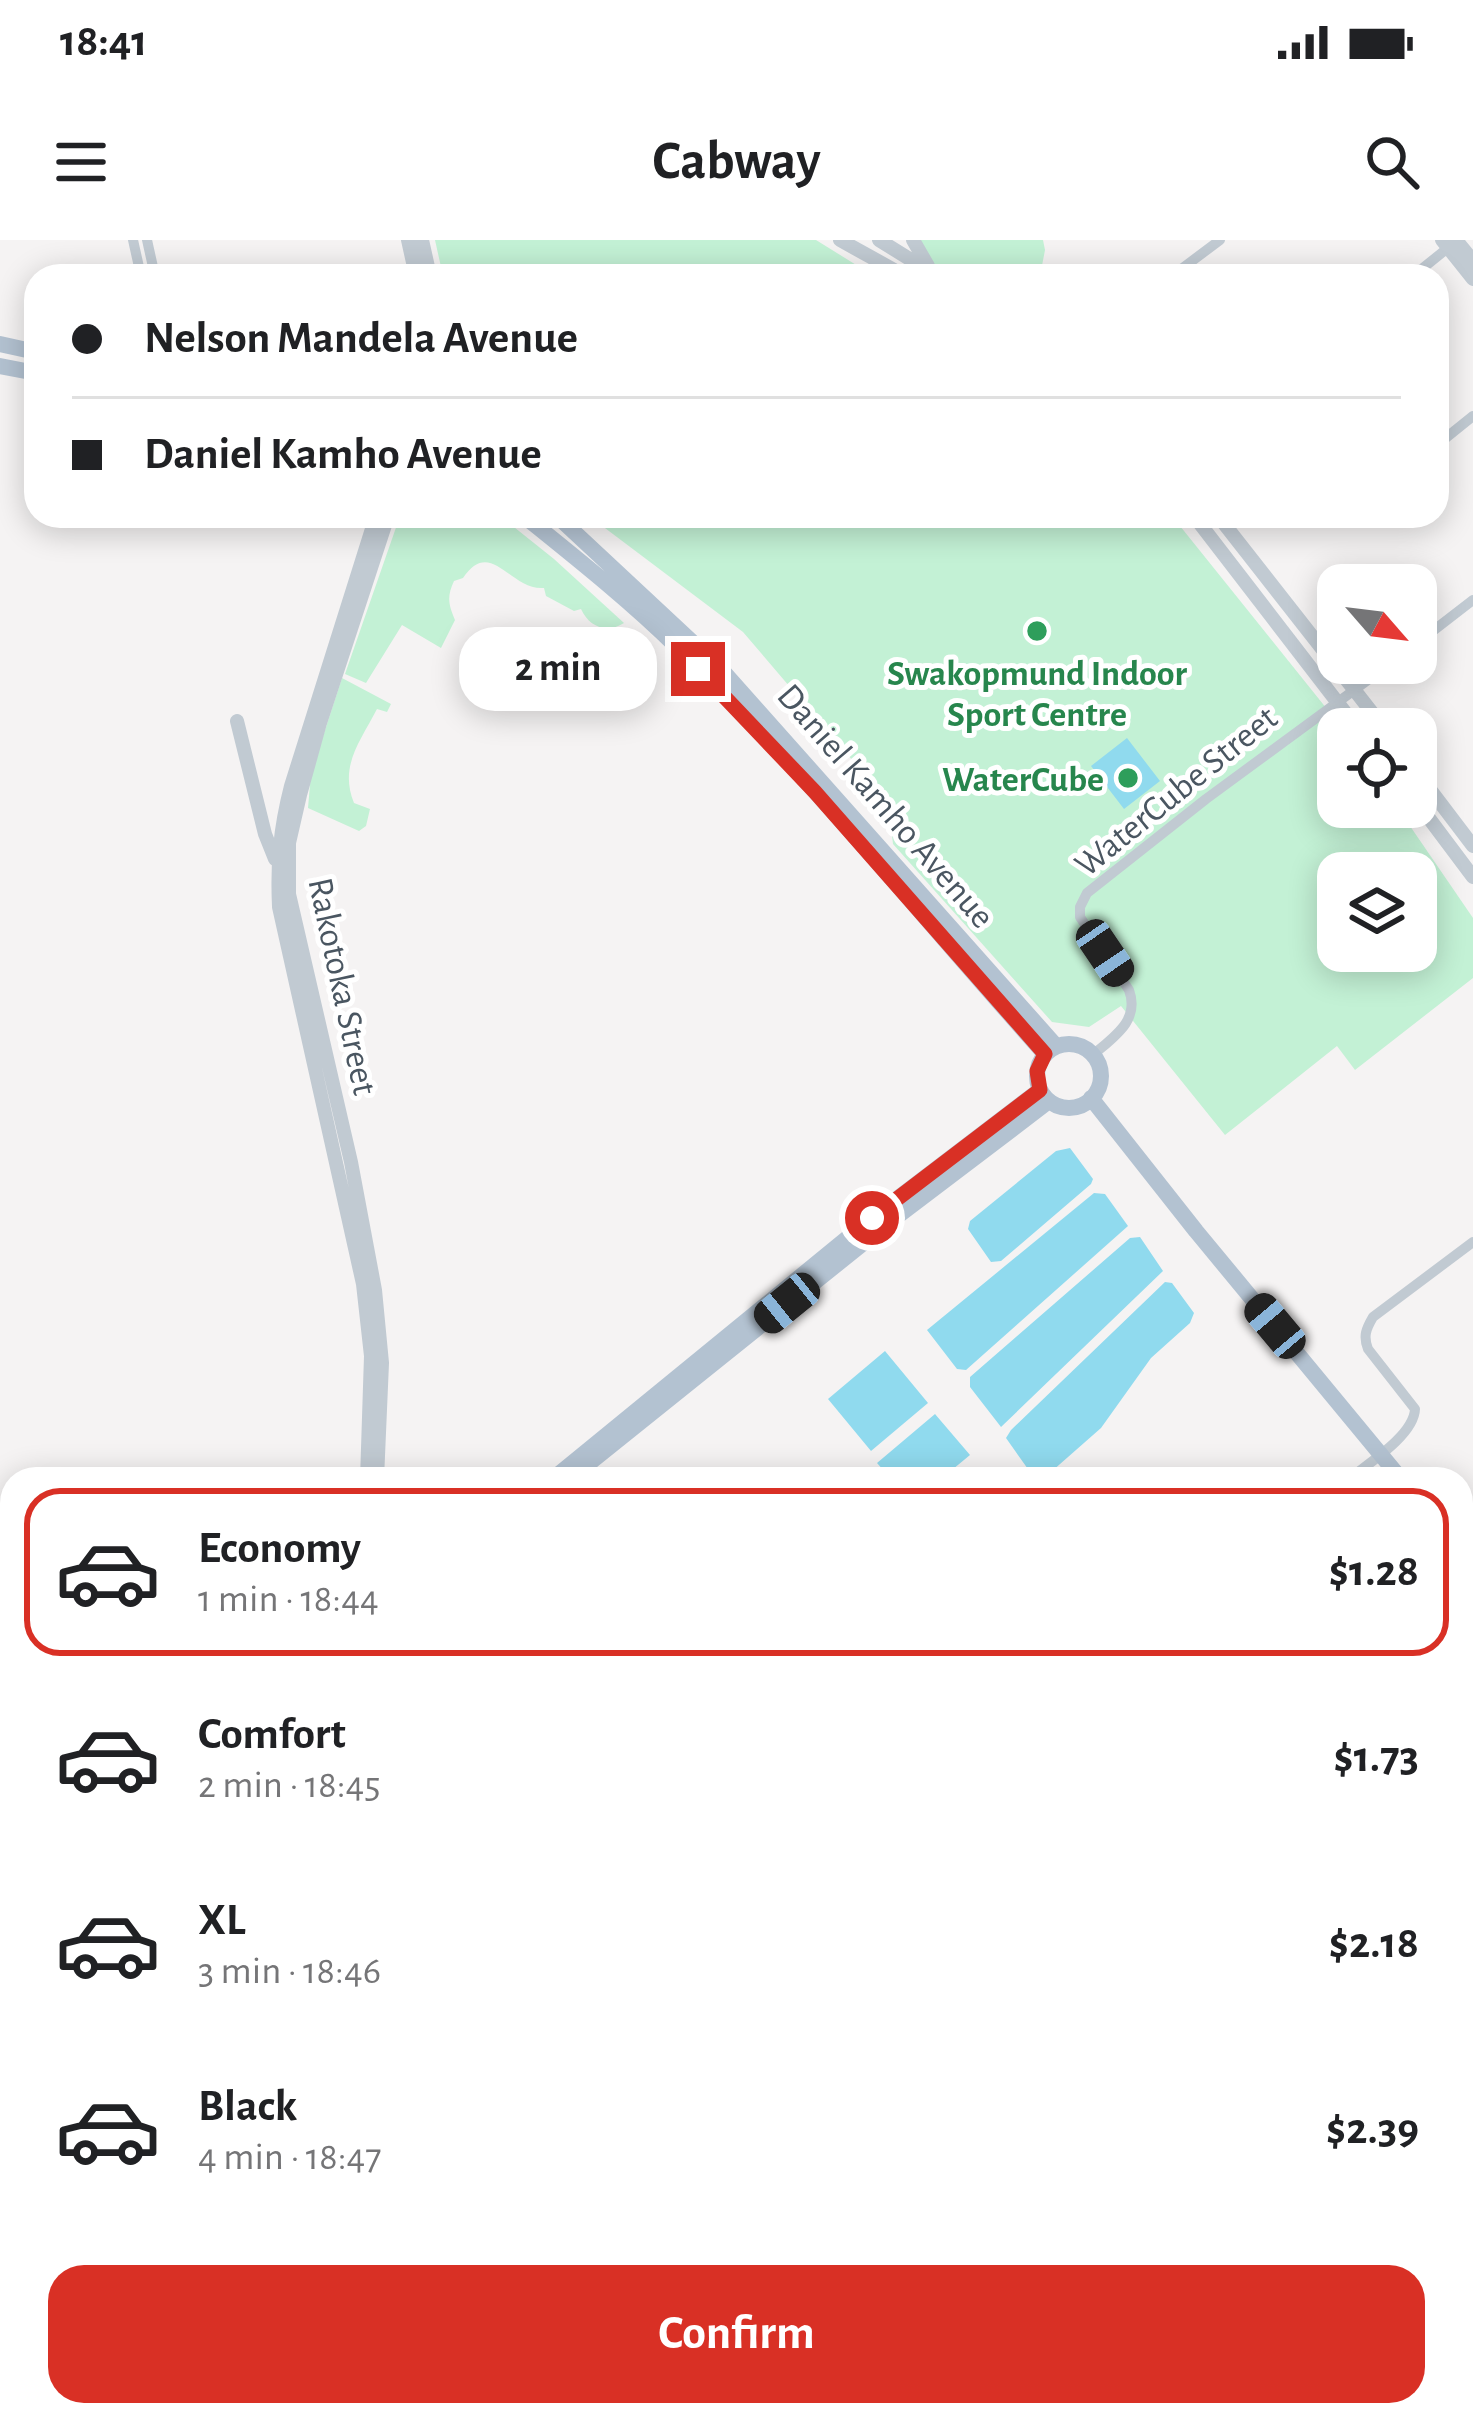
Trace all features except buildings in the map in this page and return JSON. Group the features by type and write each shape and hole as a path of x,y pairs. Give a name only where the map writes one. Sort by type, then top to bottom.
{"main road":[{"name":"Daniel Kamho Avenue","path":"539,528 675,645 746,717 1050,1050"},
{"name":"Daniel Kamho Avenue","path":"570,528 721,668 1050,1050"},
{"path":"1075,1043 1094,1054 1101,1076 1091,1099 1070,1108 1045,1096 1037,1071 1050,1050 1075,1043"},
{"path":"568,1467 855,1232 1045,1096"},
{"path":"585,1467 1045,1096"},
{"path":"1091,1099 1392,1467"}],"street":[{"path":"841,240 884,264"},
{"path":"1188,264 1220,240"},
{"path":"856,249 874,250 888,242 920,264"},
{"path":"1451,242 1473,261"},
{"path":"1426,264 1451,242"},
{"path":"1451,242 1473,279"},
{"path":"1449,435 1473,416"},
{"name":"Rakotoka Street","path":"367,1467 371,1355 363,1284 279,907 277,864 291,786 372,528"},
{"name":"Rakotoka Street","path":"378,1467 382,1363 375,1290 351,1162 289,894 290,843 300,795 384,528"},
{"path":"1203,528 1342,708"},
{"path":"1227,528 1369,708"},
{"path":"1437,628 1473,600"},
{"path":"1337,702 1363,684"},
{"name":"WaterCube Street","path":"1094,1054 1123,1030 1134,1001 1080,916 1087,893 1337,702"},
{"path":"237,721 277,864"},
{"path":"1437,799 1473,846"},
{"path":"1436,828 1473,877"},
{"path":"1364,1467 1414,1422 1415,1409 1368,1349 1367,1326 1473,1242"}],"green space":[{"path":"435,240 816,240 855,264 440,264"},
{"path":"916,240 1043,240 1045,250 1042,264 931,263"},
{"path":"396,528 515,528 624,623 599,627 581,609 574,611 546,596 544,588 532,587 483,562 454,581 449,600 455,620 441,648 402,625 366,683 345,674"},
{"path":"605,528 1182,528 1326,708 1317,708 1317,828 1411,828 1428,852 1317,852 1317,972 1437,972 1437,865 1473,918 1473,978 1355,1070 1337,1046 1225,1135 1121,1006 1089,1027 1052,1022 893,844 888,802 743,632"},
{"path":"342,678 391,704 387,712 377,709 350,766 354,803 370,809 366,826 359,831 308,808 311,773"}],"water":[{"path":"1127,738 1160,781 1124,809 1091,766"},
{"path":"1070,1148 1093,1179 1091,1184 1001,1261 991,1262 968,1229 970,1221 1056,1151"},
{"path":"1094,1193 1105,1194 1128,1226 966,1370 957,1369 927,1330"},
{"path":"1140,1237 1163,1271 1001,1427 970,1387 970,1377 1130,1238"},
{"path":"1165,1282 1172,1283 1194,1313 1190,1323 1151,1358 1101,1428 1057,1467 1027,1467 1006,1438"},
{"path":"885,1351 928,1403 871,1451 828,1399"},
{"path":"935,1414 970,1455 956,1467 880,1467 877,1463"}],"place":[{"name":"Swakopmund Indoor Sport Centre","path":"1037,631"},
{"name":"WaterCube","path":"1128,778"}],"route":[{"path":"698,669 815,792 1045,1054 1037,1071 1040,1090 872,1218"}]}
